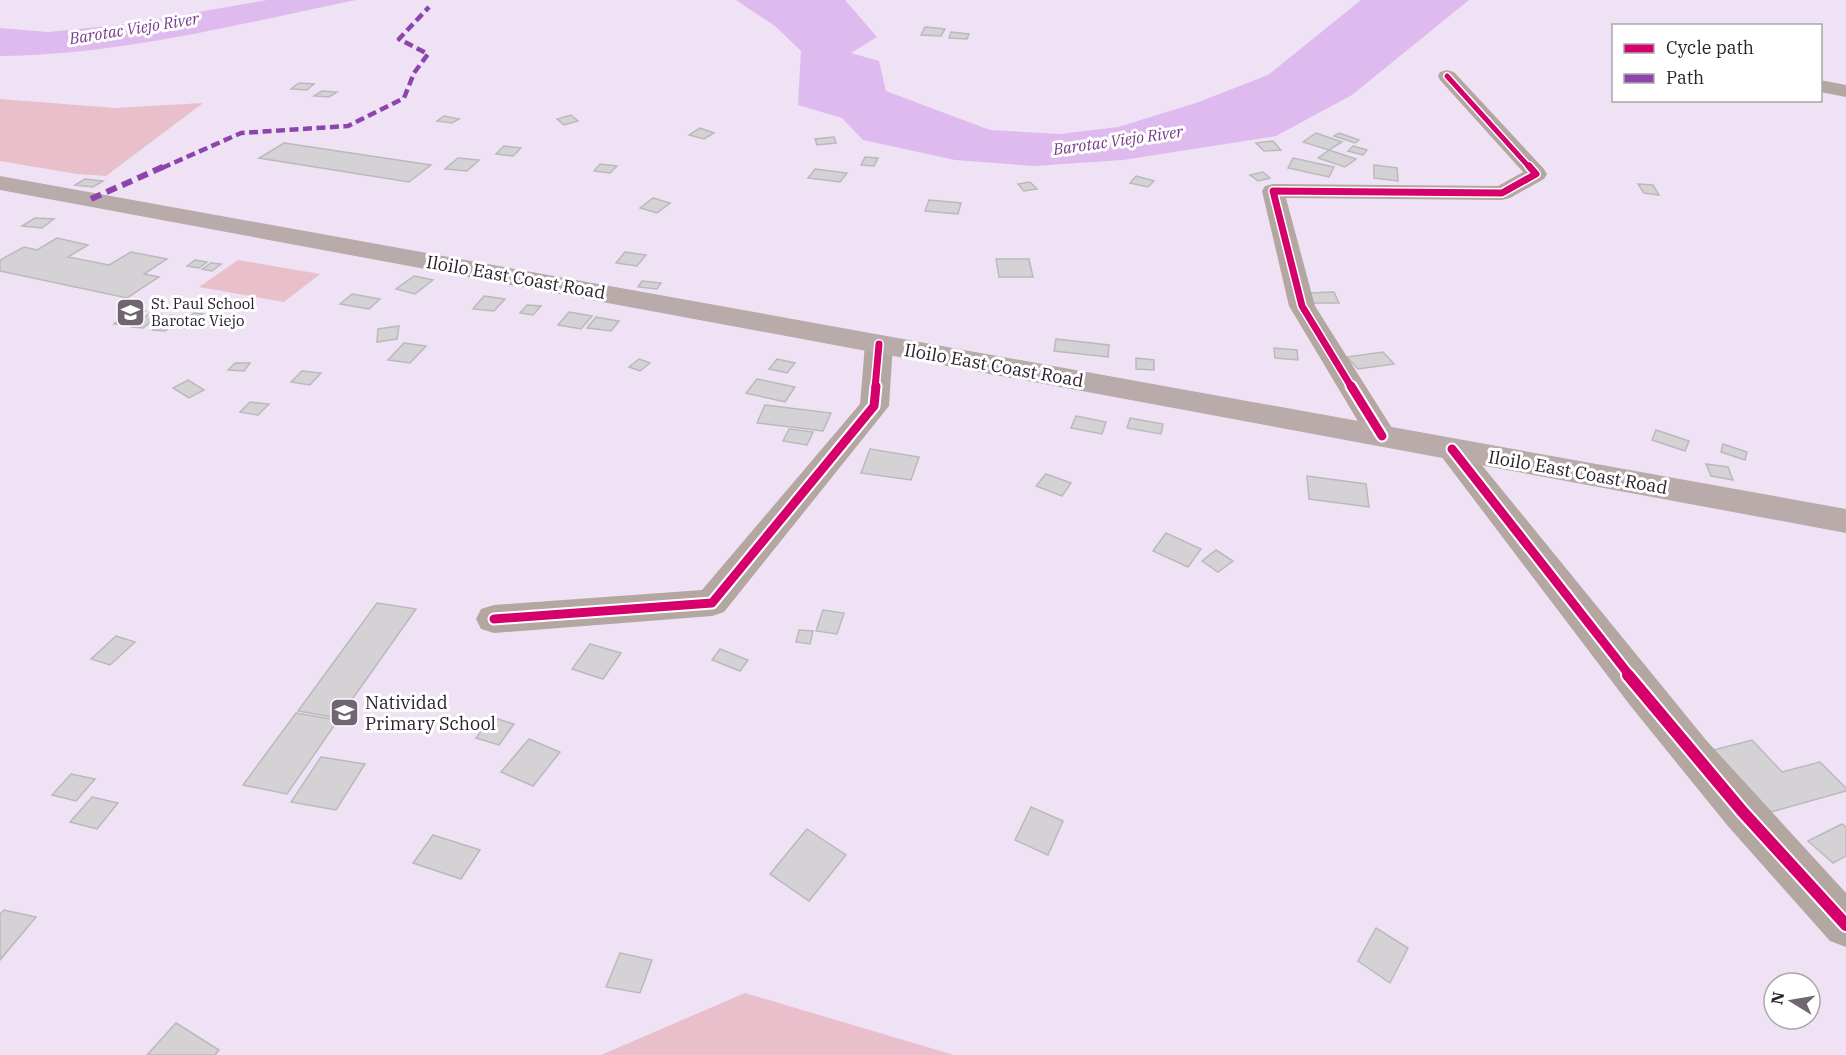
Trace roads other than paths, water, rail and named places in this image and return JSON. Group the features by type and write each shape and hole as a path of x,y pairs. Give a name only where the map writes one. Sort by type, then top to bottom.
{"main road":[{"name":"Iloilo East Coast Road","path":"0,183 1846,521"}],"street":[{"path":"1382,436 1302,306 1273,191 1502,192 1536,174 1447,76"},
{"path":"1822,86 1846,92"},
{"path":"494,619 712,603 874,406 879,344"},
{"path":"1452,449 1652,706 1797,875 1846,925"}],"water":[{"name":"Barotac Viejo River","path":"267,0 356,0 135,44 45,54 0,56 0,28 48,32 129,24"},
{"name":"Barotac Viejo River","path":"736,0 845,0 877,37 851,53 879,61 886,91 990,130 1060,134 1118,127 1196,103 1268,75 1361,0 1469,0 1352,95 1276,136 1123,160 1034,166 955,160 863,140 842,118 798,105 801,51 775,26"}],"place":[{"name":"St. Paul School Barotac Viejo","path":"130,312"},
{"name":"Natividad Primary School","path":"344,712"}]}
